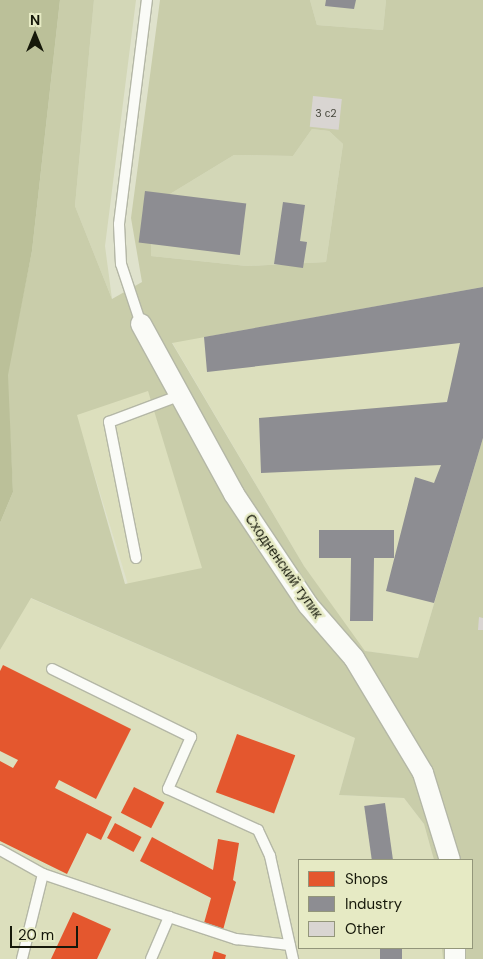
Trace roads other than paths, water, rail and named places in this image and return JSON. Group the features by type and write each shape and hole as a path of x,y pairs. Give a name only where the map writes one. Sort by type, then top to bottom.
{"street":[{"name":"Сходненский тупик","path":"141,324 178,396 234,494 308,605 354,658 423,773 450,859"}],"lane":[{"path":"141,324 121,264 119,224 147,0"},
{"path":"136,558 109,422 178,396"},
{"path":"52,669 191,737 168,789 258,830 270,856 293,959"},
{"path":"0,850 43,874 236,939 290,945"},
{"path":"22,959 43,874"},
{"path":"151,959 169,917"}]}
